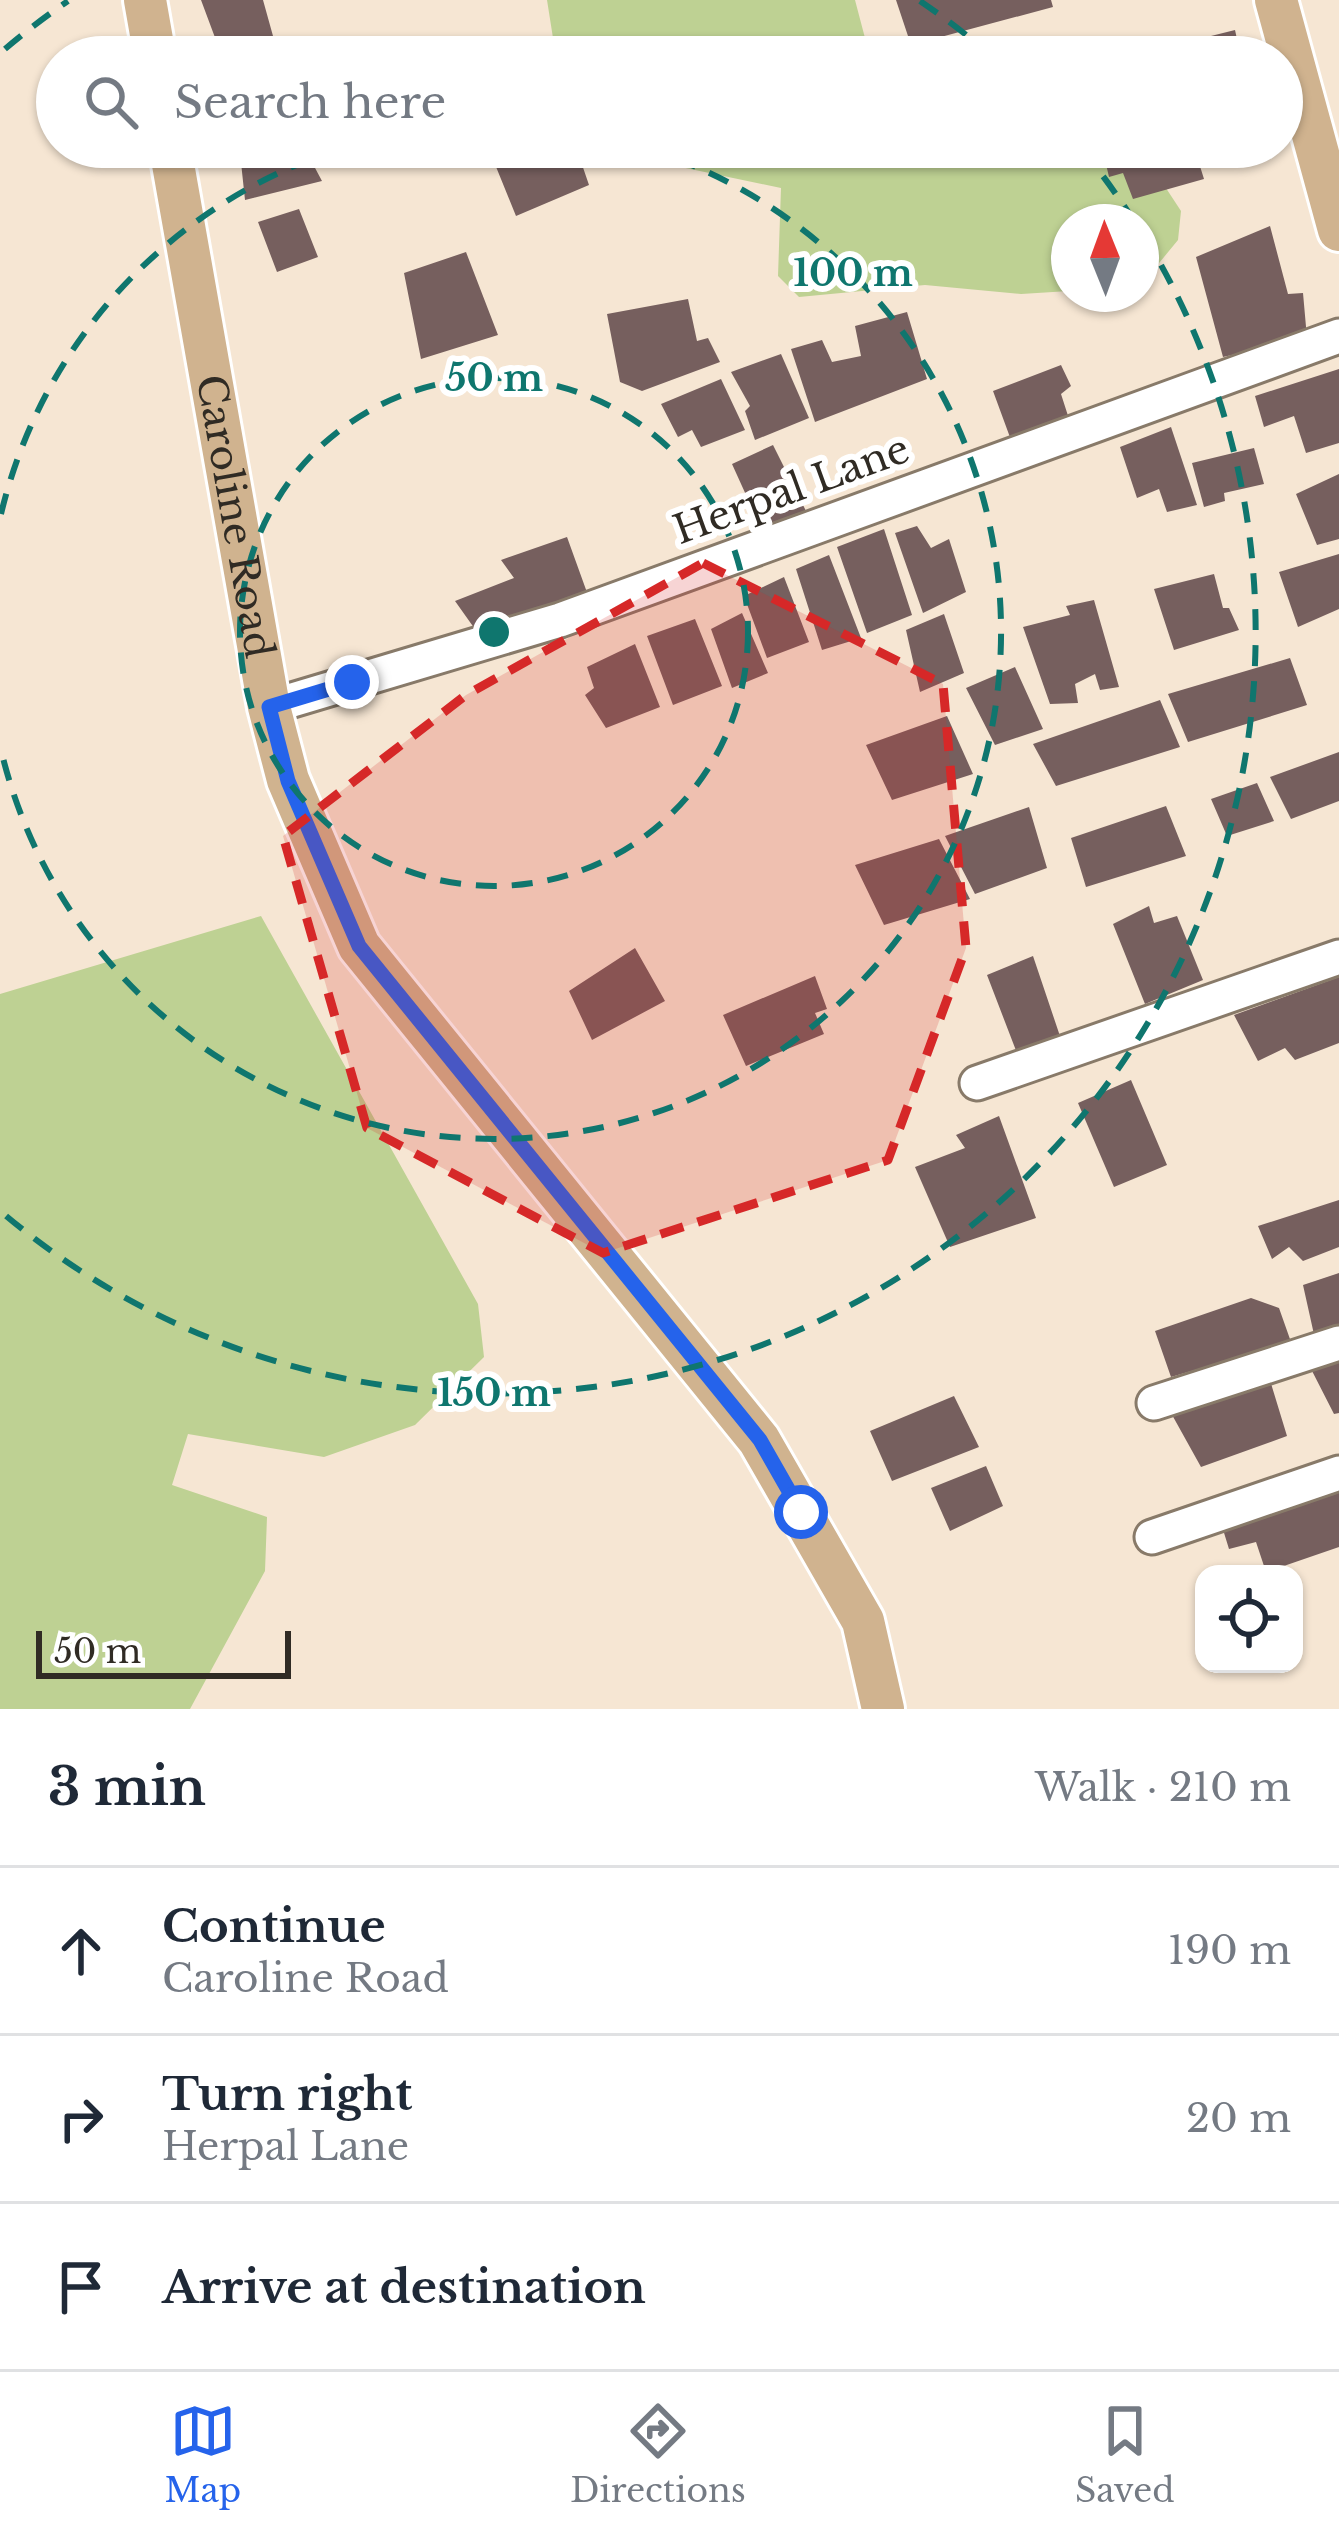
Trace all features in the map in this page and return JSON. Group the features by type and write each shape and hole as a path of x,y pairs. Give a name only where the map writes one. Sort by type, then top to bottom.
{"main road":[{"path":"145,0 151,36"},
{"path":"1276,0 1286,36"},
{"path":"1303,99 1339,230"},
{"name":"Caroline Road","path":"174,168 269,707 288,781 359,946 760,1440 863,1621 883,1709"}],"street":[{"name":"Herpal Lane","path":"269,707 560,620 1339,336"},
{"path":"976,1083 1339,957"},
{"path":"1154,1403 1339,1342"},
{"path":"1152,1537 1339,1473"}],"highlighted area":[{"path":"703,563 943,684 966,948 888,1160 603,1253 367,1128 283,836 466,695"}],"green space":[{"path":"547,0 855,0 864,36 553,36"},
{"path":"686,168 1153,168 1181,211 1178,240 1159,263 1159,204 1051,204 1051,292 925,285 799,297 778,276 781,188"},
{"path":"261,916 478,1304 484,1357 415,1425 324,1457 188,1434 172,1485 267,1517 265,1571 190,1709 0,1709 0,994"}],"building":[{"path":"201,0 263,0 273,36 214,36"},
{"path":"896,0 1051,0 1053,7 945,36 908,36"},
{"path":"242,168 315,168 322,181 245,200"},
{"path":"497,168 583,168 589,185 516,216"},
{"path":"1107,168 1201,168 1204,179 1133,199 1123,173 1109,177"},
{"path":"299,209 318,257 277,272 258,222"},
{"path":"1270,226 1288,294 1303,293 1307,338 1223,357 1196,257"},
{"path":"466,252 498,335 421,359 404,273"},
{"path":"688,299 697,341 708,338 720,362 642,391 620,382 607,314"},
{"path":"907,312 927,379 815,422 791,349 822,340 832,362 861,356 855,326"},
{"path":"781,354 809,418 755,440 745,411 750,406 731,372"},
{"path":"1061,365 1071,386 1061,394 1070,422 1011,440 993,391"},
{"path":"1339,369 1339,443 1306,453 1294,416 1264,427 1255,396"},
{"path":"721,379 745,430 701,447 692,430 678,437 661,404"},
{"path":"1171,427 1197,505 1167,512 1159,489 1137,498 1120,447"},
{"path":"773,445 806,511 761,528 732,464"},
{"path":"1254,448 1264,484 1224,493 1225,501 1204,507 1192,463"},
{"path":"1339,474 1339,539 1317,545 1296,494"},
{"path":"917,526 931,548 949,539 966,592 923,613 895,533"},
{"path":"884,529 912,615 867,633 837,547"},
{"path":"567,537 589,598 477,632 455,601 514,578 501,560"},
{"path":"1339,554 1339,609 1298,627 1279,572"},
{"path":"829,555 861,638 822,650 796,569"},
{"path":"1214,574 1223,608 1229,608 1239,630 1174,650 1154,589"},
{"path":"784,577 809,642 767,658 744,596"},
{"path":"1094,600 1119,687 1100,690 1095,674 1075,684 1078,703 1050,704 1023,627 1070,615 1066,606"},
{"path":"742,613 768,673 732,688 711,629"},
{"path":"944,614 964,673 920,692 906,630"},
{"path":"695,619 722,686 673,705 647,636"},
{"path":"635,644 660,707 606,728 585,695 594,688 587,667"},
{"path":"1290,658 1307,705 1188,742 1168,694"},
{"path":"1015,667 1043,729 995,745 966,688"},
{"path":"1160,700 1180,747 1056,786 1033,744"},
{"path":"947,716 973,774 892,800 866,745"},
{"path":"1339,752 1339,801 1291,819 1270,777"},
{"path":"1257,783 1274,821 1227,836 1211,799"},
{"path":"1166,806 1186,856 1086,887 1071,838"},
{"path":"1029,807 1047,868 975,894 945,836"},
{"path":"939,839 970,899 884,925 855,865"},
{"path":"1149,906 1154,923 1177,916 1203,980 1145,1004 1113,924"},
{"path":"635,948 665,1001 592,1040 569,991"},
{"path":"1033,956 1063,1045 1020,1061 987,975"},
{"path":"815,976 827,1009 815,1013 824,1034 746,1066 723,1015"},
{"path":"1339,977 1339,1043 1295,1060 1285,1048 1258,1061 1234,1015"},
{"path":"1131,1080 1167,1165 1114,1187 1078,1103"},
{"path":"999,1116 1036,1218 950,1247 915,1167 965,1148 956,1135"},
{"path":"1339,1200 1339,1247 1303,1261 1289,1247 1272,1259 1258,1226"},
{"path":"1339,1273 1339,1329 1315,1339 1303,1285"},
{"path":"1251,1298 1279,1308 1291,1342 1171,1377 1155,1331"},
{"path":"1339,1355 1339,1413 1334,1414 1310,1367"},
{"path":"1269,1377 1287,1436 1201,1467 1171,1413"},
{"path":"954,1396 979,1447 892,1481 870,1431"},
{"path":"986,1466 1003,1506 950,1531 931,1488"},
{"path":"1339,1483 1339,1547 1286,1565 1264,1565 1256,1542 1229,1549 1221,1523"}],"route":[{"path":"352,682 269,707 288,781 359,946 760,1440 801,1512"}]}
